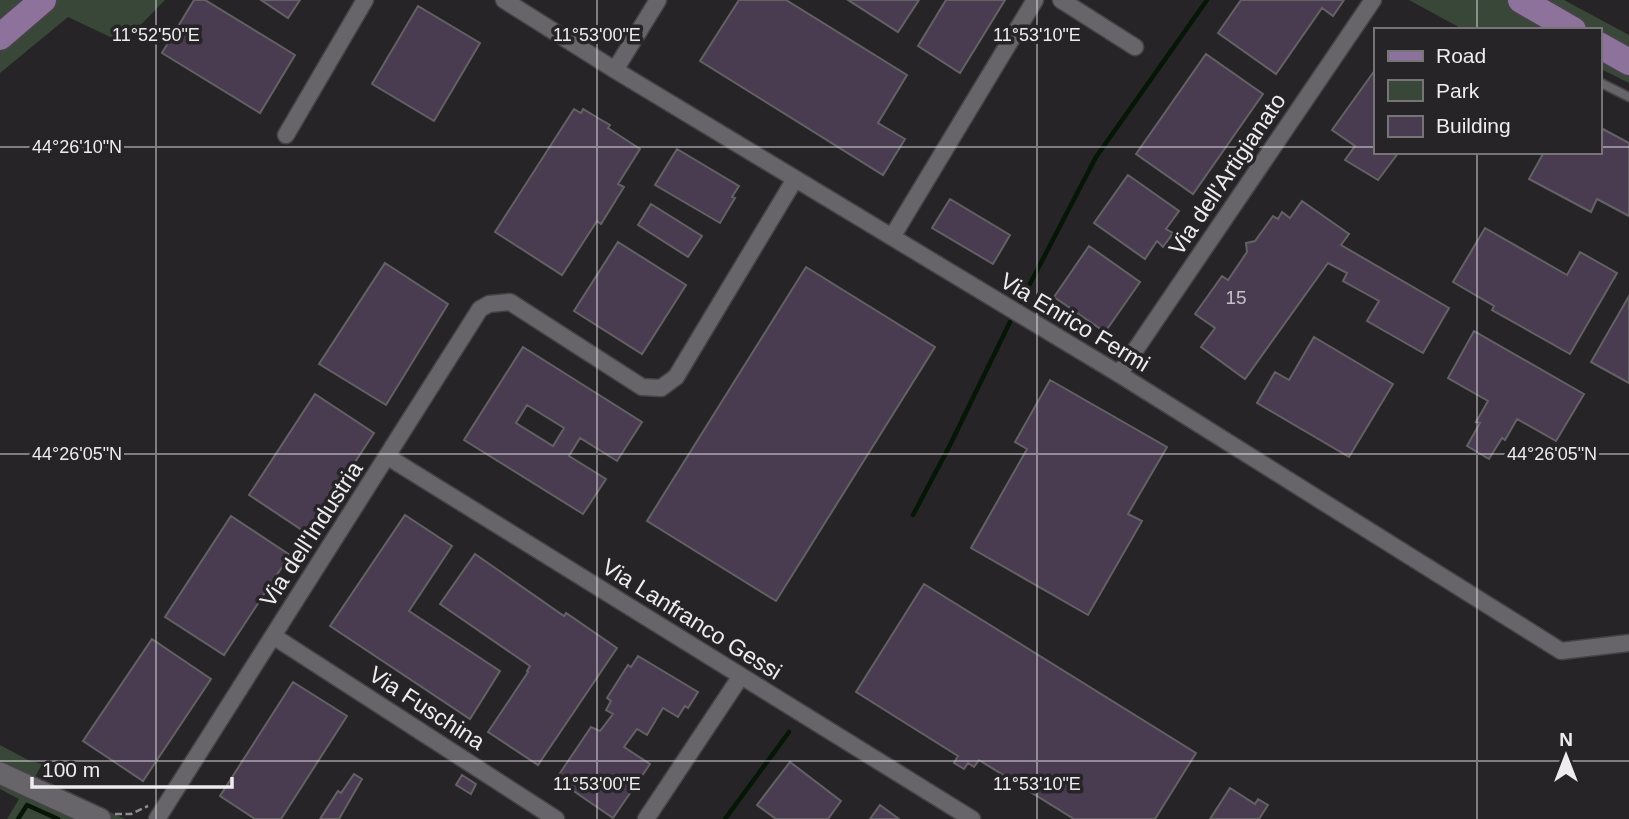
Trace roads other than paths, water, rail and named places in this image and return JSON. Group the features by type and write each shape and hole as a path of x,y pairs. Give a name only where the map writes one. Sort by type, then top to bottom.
{"main road":[{"path":"6,28 43,0"},
{"path":"1521,0 1570,28"},
{"path":"1601,46 1629,62"}],"street":[{"path":"286,135 365,0"},
{"name":"Via Enrico Fermi","path":"505,0 615,70 1119,374 1561,651 1629,643"},
{"path":"615,70 658,0"},
{"path":"892,237 1035,0"},
{"path":"1061,0 1135,47"},
{"name":"Via dell'Artigianato","path":"1119,374 1373,0"},
{"name":"Via dell'Industria","path":"157,819 480,309 500,301 510,302 642,387 661,388 676,377 796,180"},
{"name":"Via Lanfranco Gessi","path":"387,457 972,819"},
{"name":"Via Fuschina","path":"273,636 556,819"},
{"path":"646,819 741,676"},
{"path":"0,774 100,819"}],"lane":[{"path":"1601,83 1629,97"}],"waterway":[{"path":"1021,301 1096,157 1207,0"},
{"path":"913,515 1010,322"},
{"path":"725,819 789,732"},
{"path":"18,819 27,805 58,819"}]}
